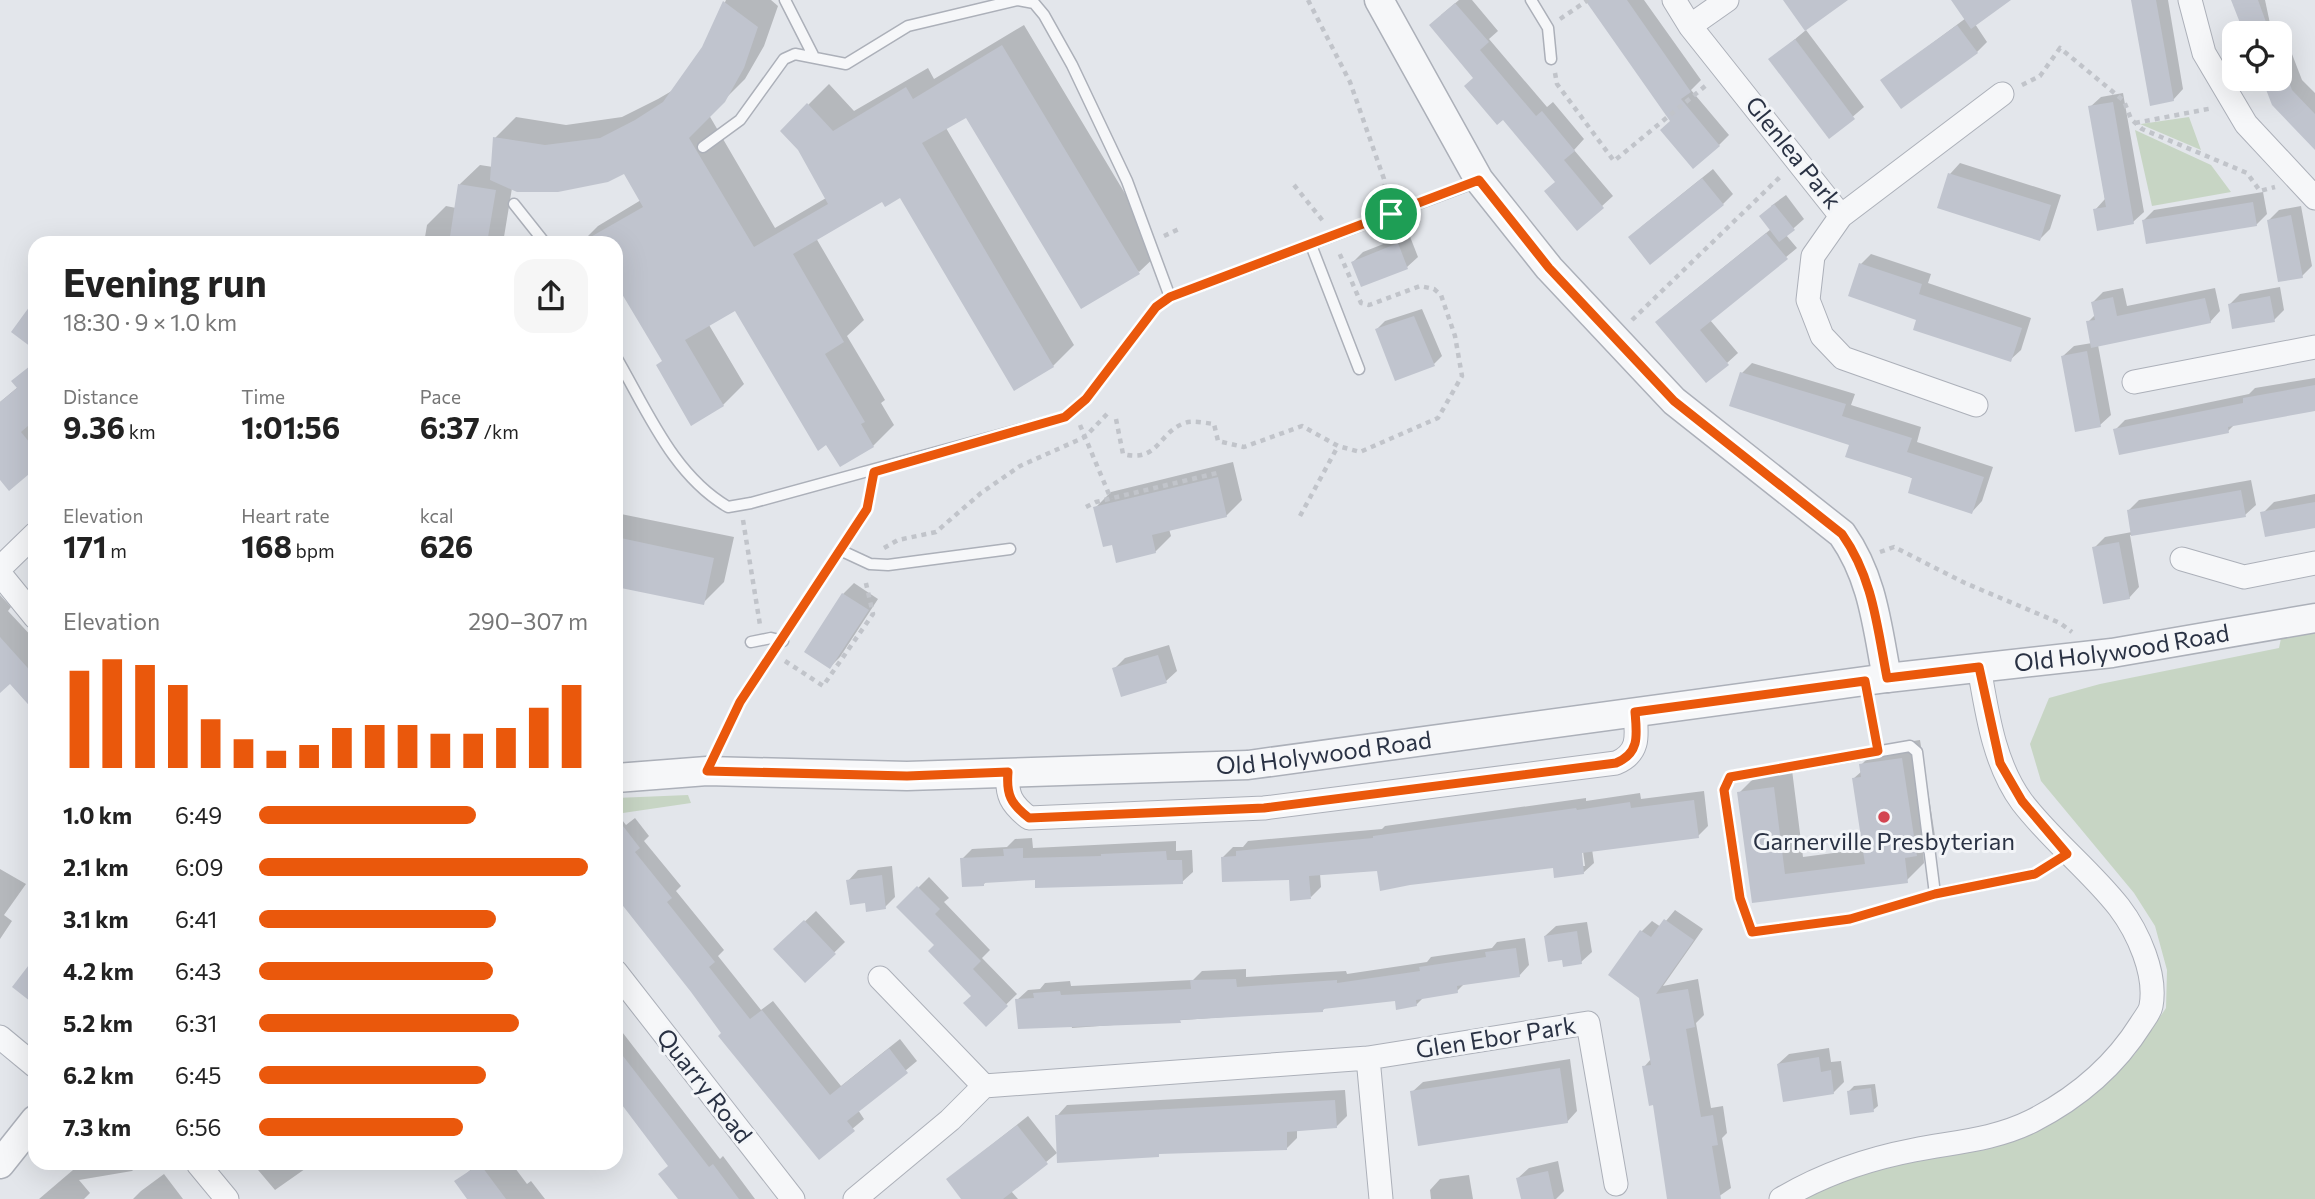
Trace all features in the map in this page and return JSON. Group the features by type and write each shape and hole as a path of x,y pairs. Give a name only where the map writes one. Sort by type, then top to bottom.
{"street":[{"path":"1379,0 1479,180 1549,268 1612,338 1684,409 1842,534 1859,559 1870,592 1876,679"},
{"name":"Glenlea Park","path":"1674,0 1690,26 1842,216 2002,94"},
{"path":"1690,26 1727,0"},
{"path":"2190,0 2204,53 2246,124 2315,198"},
{"path":"1842,216 1813,256 1808,300 1822,336 1843,358 1976,405"},
{"path":"2134,382 2315,347"},
{"path":"0,568 28,541"},
{"path":"2182,559 2244,577 2315,563"},
{"path":"0,575 28,609"},
{"name":"Old Holywood Road","path":"623,777 707,771 907,776 1248,765 1876,679 2100,654 2315,618"},
{"path":"1781,1199 1812,1180 1849,1166 1915,1150 1980,1140 2029,1122 2068,1101 2126,1048 2151,1007 2150,975 2137,937 2119,907 2067,854 2022,801 2000,763 1979,667"},
{"name":"Old Holywood Road","path":"1008,772 1007,789 1012,805 1029,818 1264,808 1616,763 1630,757 1636,746 1635,712"},
{"path":"855,1199 950,1120 984,1086 880,978"},
{"name":"Quarry Road","path":"623,981 793,1199"},
{"name":"Glen Ebor Park","path":"984,1086 1368,1058 1588,1023 1616,1184"},
{"path":"0,1037 28,1060"},
{"path":"1368,1058 1381,1199"},
{"path":"0,1164 28,1129"},
{"path":"203,1170 227,1199"}],"lane":[{"path":"785,0 814,57"},
{"path":"703,147 740,120 784,59 795,54 846,64 864,57 908,26 1018,0 1034,3 1044,15 1072,65 1127,181 1170,297"},
{"path":"1531,0 1548,28 1551,59"},
{"path":"623,369 673,455 686,472 710,497 728,507 743,505 874,472 1074,411 1156,307 1170,297 1479,180"},
{"path":"514,204 539,236"},
{"path":"1311,245 1359,369"},
{"path":"707,771 740,702 783,641 867,509 874,472"},
{"path":"842,551 865,562 888,565 1010,548"},
{"path":"751,642 764,639 783,641"},
{"path":"1935,894 1917,752 1910,746 1730,777 1724,790 1740,898 1752,932 1850,919 1935,894 2035,874 2067,854"}],"path":[{"path":"1308,0 1350,82 1384,179 1391,214"},
{"path":"1548,28 1588,0"},
{"path":"2002,94 2040,76 2060,48 2124,101 2135,122 2142,129 2247,173 2260,191 2298,180"},
{"path":"1551,59 1557,84 1614,161 1726,71"},
{"path":"2135,122 2234,104"},
{"path":"1612,338 1798,160"},
{"path":"1116,419 1123,454 1133,457 1152,452 1174,429 1187,422 1214,424 1218,441 1244,447 1302,426 1338,446 1360,452 1438,418 1462,376 1455,336 1441,295 1420,286 1369,305 1361,303 1333,236 1294,185"},
{"path":"1074,411 1111,499"},
{"path":"773,654 823,686 873,614 864,576 865,562 898,540 936,532 981,494 1020,467 1085,437 1107,414"},
{"path":"1300,516 1338,446"},
{"path":"1086,507 1221,472"},
{"path":"743,505 755,607 764,639"},
{"path":"1859,559 1894,547 1965,583 2060,623 2100,654"},
{"path":"1876,679 1878,751"}],"green space":[{"path":"2189,117 2201,150 2140,124 2141,124"},
{"path":"2135,130 2211,165 2231,192 2152,206"},
{"path":"2315,618 2315,1199 1800,1199 1839,1177 1919,1157 1985,1150 2034,1129 2111,1080 2135,1054 2166,1008 2167,970 2155,926 2134,893 2041,781 2030,744 2049,698 2100,684 2279,648 2284,624"},
{"path":"688,795 691,803 623,813 623,798"}],"building":[{"path":"1585,0 1627,0 1691,92 1681,99 1720,146 1693,169 1660,130 1670,121"},
{"path":"1783,0 1848,0 1805,31"},
{"path":"1951,0 2011,0 1971,29"},
{"path":"2131,0 2156,0 2174,101 2150,106"},
{"path":"2231,0 2258,0 2266,21 2239,21"},
{"path":"723,1 758,27 744,68 725,102 689,138 754,247 828,204 798,150 780,131 807,103 833,131 906,87 913,99 1002,45 1140,274 1081,309 966,118 922,143 1054,367 1014,391 900,198 885,207 882,202 793,254 844,342 825,354 865,422 861,424 874,447 840,467 826,445 818,451 735,311 685,340 724,406 691,426 656,365 662,361 623,296 623,236 592,236 643,207 624,174 608,182 558,192 517,192 490,180 493,137 545,145 600,138 663,102 702,47"},
{"path":"1455,3 1489,42 1480,50 1536,116 1542,111 1575,151 1564,160 1604,208 1577,231 1544,191 1555,182 1503,120 1497,125 1464,86 1473,78 1429,25"},
{"path":"1957,25 1978,53 1901,109 1880,80"},
{"path":"1795,39 1855,119 1829,139 1768,59"},
{"path":"2292,90 2315,114 2315,150 2272,105 2267,91"},
{"path":"2113,102 2134,224 2097,231 2093,209 2106,207 2088,106"},
{"path":"1948,173 2051,205 2040,241 1937,208"},
{"path":"1702,178 1724,205 1650,265 1628,237"},
{"path":"458,184 496,190 488,236 450,236"},
{"path":"2253,202 2257,226 2146,244 2142,220"},
{"path":"1774,204 1795,230 1779,242 1759,216"},
{"path":"2291,215 2303,278 2278,282 2267,220"},
{"path":"1766,233 1788,259 1700,330 1729,365 1706,383 1655,322"},
{"path":"1398,243 1408,269 1361,287 1351,262"},
{"path":"1859,263 1922,284 1919,294 2022,328 2011,362 1913,330 1916,320 1848,296"},
{"path":"2270,296 2275,322 2232,329 2228,304"},
{"path":"2113,297 2117,316 2205,298 2211,323 2091,348 2086,321 2095,320 2091,302"},
{"path":"28,309 28,345 11,332"},
{"path":"1414,316 1435,366 1395,381 1375,329"},
{"path":"2087,351 2101,427 2075,432 2061,356"},
{"path":"28,368 28,426 21,432 28,440 28,475 9,491 0,480 0,402 17,388 11,381"},
{"path":"1740,372 1846,404 1842,416 1912,438 1907,452 1984,477 1972,514 1908,493 1912,478 1845,457 1849,445 1729,406"},
{"path":"2315,385 2315,411 2228,427 2229,433 2119,455 2113,429 2243,403 2243,398"},
{"path":"1218,477 1227,517 1152,535 1156,553 1116,563 1112,545 1103,547 1093,507"},
{"path":"2241,490 2246,517 2131,536 2127,510"},
{"path":"2315,502 2315,528 2265,537 2260,512"},
{"path":"623,538 714,558 704,605 623,588"},
{"path":"2119,542 2130,599 2103,604 2092,547"},
{"path":"842,593 869,610 830,669 804,652"},
{"path":"0,637 28,668 28,704 10,684 0,693"},
{"path":"1158,655 1167,683 1121,697 1112,668"},
{"path":"1902,758 1917,856 1905,858 1908,883 1752,903 1737,792 1774,787 1785,874 1865,864 1852,778 1861,777 1859,764"},
{"path":"1694,800 1699,838 1582,853 1584,874 1554,878 1553,868 1380,891 1377,871 1309,876 1311,899 1290,901 1289,880 1222,882 1221,857 1236,856 1236,851 1373,838 1576,808 1630,802 1631,808"},
{"path":"623,826 640,848 635,852 672,898 667,902 715,962 709,967 750,1019 762,1010 830,1095 889,1048 908,1073 847,1121 855,1131 819,1160 718,1036 721,1033 623,906"},
{"path":"1023,848 1023,858 1166,851 1167,860 1182,860 1183,884 1035,888 1035,880 962,887 960,858 1004,856 1003,849"},
{"path":"882,875 886,909 866,912 865,903 850,905 846,880"},
{"path":"917,886 940,909 935,914 981,961 973,969 1008,1006 986,1027 963,1003 971,996 928,951 934,945 896,907"},
{"path":"1664,919 1694,940 1656,994 1688,989 1695,1027 1686,1029 1701,1117 1713,1115 1718,1145 1712,1146 1721,1199 1667,1199 1653,1105 1649,1106 1642,1066 1651,1065 1639,998 1608,975 1640,930 1651,937"},
{"path":"804,920 836,954 805,983 773,949"},
{"path":"1577,931 1582,964 1563,967 1562,960 1548,962 1544,936"},
{"path":"1516,948 1520,977 1457,986 1458,993 1416,1000 1417,1006 1396,1010 1395,1001 1323,1009 1323,1012 1180,1020 1181,1023 1018,1029 1015,999 1034,998 1033,993 1060,991 1061,995 1191,989 1190,980 1236,979 1237,987 1337,980 1337,983 1420,971 1419,967 1486,957 1485,952"},
{"path":"28,966 28,1000 12,987"},
{"path":"623,1056 709,1167 713,1164 739,1199 678,1199 658,1174 668,1166 623,1106"},
{"path":"1819,1057 1821,1072 1831,1070 1834,1094 1783,1102 1777,1064"},
{"path":"1560,1068 1568,1123 1418,1146 1410,1091"},
{"path":"1871,1088 1874,1112 1850,1115 1847,1091"},
{"path":"1335,1100 1337,1128 1287,1132 1287,1150 1159,1154 1159,1157 1057,1163 1055,1115"},
{"path":"1017,1125 1048,1164 1003,1199 961,1199 946,1179"},
{"path":"471,1170 484,1170 506,1199 467,1199 454,1181"},
{"path":"1548,1171 1554,1199 1521,1199 1516,1178"}],"place":[{"name":"Garnerville Presbyterian","path":"1884,817"}],"route":[{"path":"1479,180 1549,268 1674,401 1842,534 1859,559 1870,592 1887,678 1979,667 2000,763 2022,801 2067,854 2035,874 1935,894 1850,919 1752,932 1740,898 1724,790 1730,777 1878,751 1865,681 1635,712 1636,746 1630,757 1616,763 1400,793 1264,808 1029,818 1012,805 1007,789 1008,772 907,776 707,771 740,702 783,641 867,509 874,472 945,449 1065,417 1086,399 1156,307 1170,297 1391,214 1479,180"}]}
